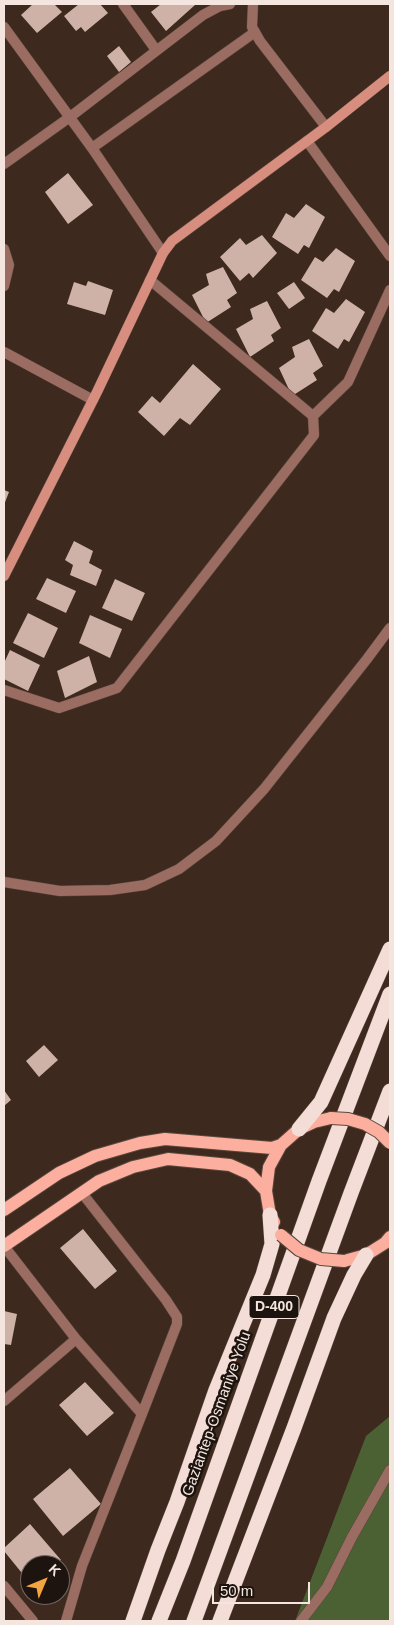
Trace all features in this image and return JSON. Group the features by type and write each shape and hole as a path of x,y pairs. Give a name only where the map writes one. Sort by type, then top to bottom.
{"highway":[{"path":"299,1129 321,1102 390,948"},
{"name":"Gaziantep-Osmaniye Yolu","path":"159,1621 183,1561 319,1181 390,994"},
{"name":"D-400","path":"194,1621 390,1091"},
{"path":"132,1621 177,1502 216,1390 263,1275 272,1244 270,1215"},
{"path":"220,1621 334,1318 354,1275 366,1255"}],"main road":[{"path":"389,1241 366,1255 344,1261 320,1260 299,1250 282,1235 270,1215 266,1191 269,1167 281,1145 299,1129 314,1122 331,1118 348,1119 365,1124 380,1132 390,1143"},
{"path":"4,1210 59,1172 95,1156 140,1143 165,1139 272,1148 281,1145"},
{"path":"4,1246 99,1181 133,1166 168,1159 230,1165 250,1174 266,1191"}],"street":[{"path":"123,4 156,50"},
{"path":"4,164 204,16 220,6 230,4"},
{"path":"253,4 252,27 260,41 326,127"},
{"path":"4,27 7,39 70,117 163,253"},
{"path":"92,148 255,32"},
{"path":"4,576 93,400 163,253 172,241 326,127 390,76"},
{"path":"307,141 390,256"},
{"path":"4,249 9,265 4,286"},
{"path":"4,690 59,708 117,688 314,436 313,416 150,280"},
{"path":"313,416 348,382 390,290"},
{"path":"4,352 93,400"},
{"path":"4,882 60,891 110,890 144,885 180,869 216,841 264,789 390,628"},
{"path":"66,1621 82,1566 177,1324 177,1317 166,1300 82,1193"},
{"path":"4,1246 76,1339 142,1414"},
{"path":"4,1402 76,1339"},
{"path":"301,1621 327,1587 356,1529 390,1470"},
{"path":"4,1586 33,1621"}],"green space":[{"path":"390,1416 390,1621 295,1621 366,1436"}],"building":[{"path":"33,4 54,4 62,12 37,33 21,15"},
{"path":"79,4 100,4 108,13 85,32 81,27 76,31 64,16"},
{"path":"161,4 195,5 166,31 151,12"},
{"path":"119,46 131,62 119,72 107,56"},
{"path":"68,173 93,205 68,224 45,192"},
{"path":"306,204 325,217 309,248 304,245 298,254 272,237 286,213 294,218"},
{"path":"262,235 277,253 253,278 249,273 240,281 220,257 240,238 246,245"},
{"path":"336,248 355,261 339,292 334,289 327,298 301,280 315,257 323,262"},
{"path":"223,267 237,293 227,300 231,307 206,323 192,295 209,285 206,274"},
{"path":"88,281 113,290 105,315 67,304 74,282 86,286"},
{"path":"294,282 305,298 289,309 277,293"},
{"path":"346,299 365,312 349,342 344,339 338,349 312,331 326,308 334,313"},
{"path":"267,301 281,328 271,335 274,341 250,357 236,329 253,319 250,309"},
{"path":"309,339 323,366 313,373 317,380 292,396 279,368 295,357 292,347"},
{"path":"193,364 221,389 190,425 180,418 164,436 138,412 152,396 160,403"},
{"path":"4,490 9,492 4,505"},
{"path":"74,541 93,551 89,563 102,570 96,586 70,575 73,565 65,560"},
{"path":"47,578 76,591 66,613 36,599"},
{"path":"115,579 145,593 132,621 102,608"},
{"path":"28,613 58,628 44,658 13,643"},
{"path":"90,615 122,629 110,658 79,643"},
{"path":"10,650 40,665 28,691 4,679 4,663"},
{"path":"89,656 97,682 65,698 57,671"},
{"path":"44,1045 58,1060 39,1077 26,1061"},
{"path":"4,1090 11,1100 4,1106"},
{"path":"83,1229 117,1271 95,1289 60,1248"},
{"path":"4,1311 17,1314 11,1345 4,1344"},
{"path":"85,1382 114,1413 87,1436 59,1405"},
{"path":"70,1468 101,1504 63,1536 33,1499"},
{"path":"30,1524 57,1555 20,1555 20,1571 4,1551 4,1548"}]}
